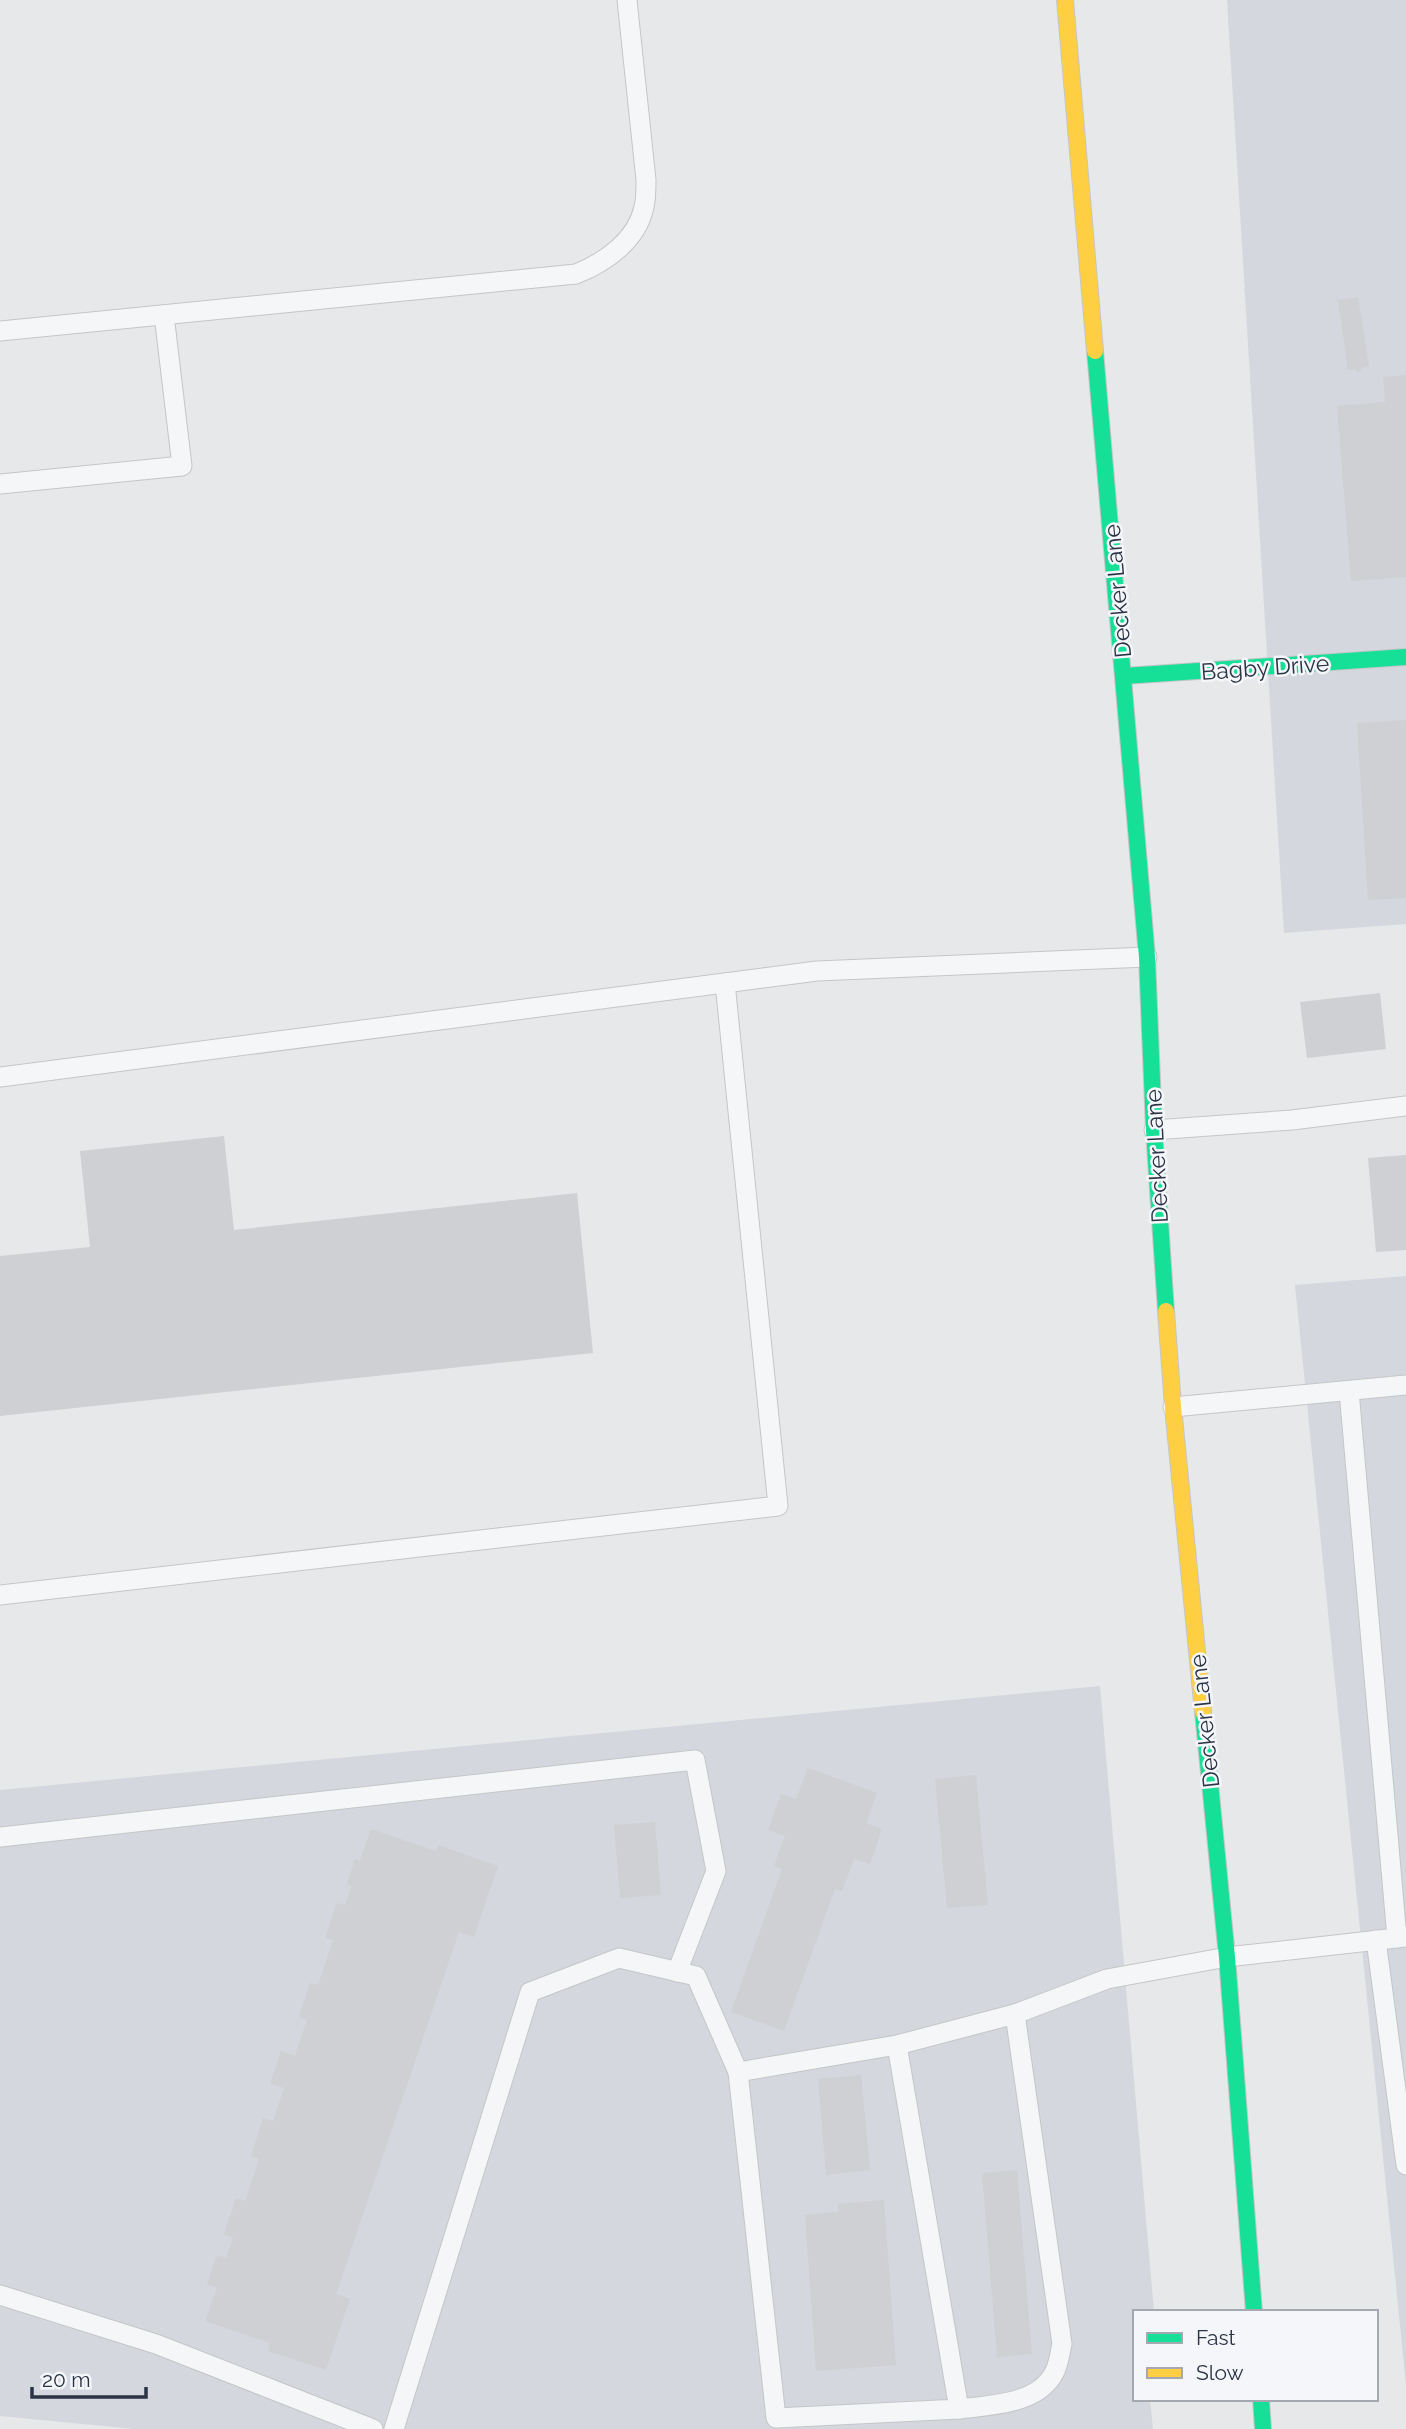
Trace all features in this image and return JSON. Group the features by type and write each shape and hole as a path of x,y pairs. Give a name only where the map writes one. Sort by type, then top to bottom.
{"main road":[{"name":"Decker Lane","path":"1065,0 1147,957 1154,1130 1173,1407 1227,1956 1254,2310"},
{"name":"Bagby Drive","path":"1124,676 1406,657"},
{"path":"1261,2401 1263,2429"}],"lane":[{"path":"0,331 576,274 596,267 634,232 644,207 646,180 627,0"},
{"path":"0,484 182,466 164,315"},
{"path":"0,1077 817,971 1147,957"},
{"path":"0,1595 778,1506 725,983"},
{"path":"1154,1130 1292,1120 1406,1106"},
{"path":"1173,1407 1406,1385"},
{"path":"738,2073 897,2045 1016,2014 1107,1979 1227,1956 1401,1938 1349,1391"},
{"path":"0,1837 695,1760 716,1871 677,1972"},
{"path":"1376,1940 1406,2165"},
{"path":"394,2429 530,1992 619,1958 696,1976 738,2073 776,2418 812,2423 959,2409 1010,2403 1038,2390 1054,2373 1062,2344 1016,2014"},
{"path":"897,2045 959,2409"},
{"path":"0,2295 156,2344 373,2429"}],"shaded area":[{"path":"1227,0 1406,0 1406,924 1284,933"},
{"path":"1406,1276 1406,2385 1295,1285"},
{"path":"1100,1686 1154,2310 1133,2310 1133,2401 1150,2401 1153,2429 134,2429 0,2416 0,1790"}],"building":[{"path":"1358,297 1369,367 1356,372 1356,369 1348,370 1338,300"},
{"path":"1406,375 1406,577 1351,581 1337,406 1385,402 1383,377"},
{"path":"1406,720 1406,898 1368,900 1357,723"},
{"path":"1380,993 1386,1049 1307,1058 1300,1002"},
{"path":"224,1136 234,1230 577,1193 593,1353 0,1416 0,1256 90,1247 80,1151"},
{"path":"1406,1155 1406,1250 1376,1252 1368,1158"},
{"path":"808,1768 877,1793 866,1823 882,1829 870,1864 854,1859 842,1891 835,1889 784,2031 731,2012 782,1869 774,1866 785,1836 768,1830 781,1794 796,1799"},
{"path":"976,1775 988,1905 947,1908 935,1779"},
{"path":"655,1822 661,1895 620,1898 614,1825"},
{"path":"371,1829 436,1851 438,1845 498,1866 474,1937 459,1932 336,2294 350,2299 326,2370 268,2351 270,2343 205,2321 217,2288 207,2284 217,2255 226,2258 233,2238 224,2234 236,2198 245,2201 259,2159 251,2156 263,2118 273,2121 284,2088 270,2084 281,2051 295,2056 307,2020 299,2017 310,1983 318,1985 333,1940 325,1938 337,1903 345,1905 352,1886 347,1884 355,1859 360,1861"},
{"path":"861,2075 870,2170 826,2175 818,2079"},
{"path":"1017,2170 1032,2354 997,2357 982,2173"},
{"path":"884,2200 896,2365 816,2371 805,2215 838,2212 838,2204"}],"traffic: fast":[{"path":"1095,351 1147,957 1154,1130 1166,1311"},
{"path":"1124,676 1406,657"},
{"path":"1203,1712 1227,1957 1254,2310"},
{"path":"1261,2401 1263,2429"}],"traffic: slow":[{"path":"1065,0 1095,351"},
{"path":"1166,1311 1203,1712"}]}
